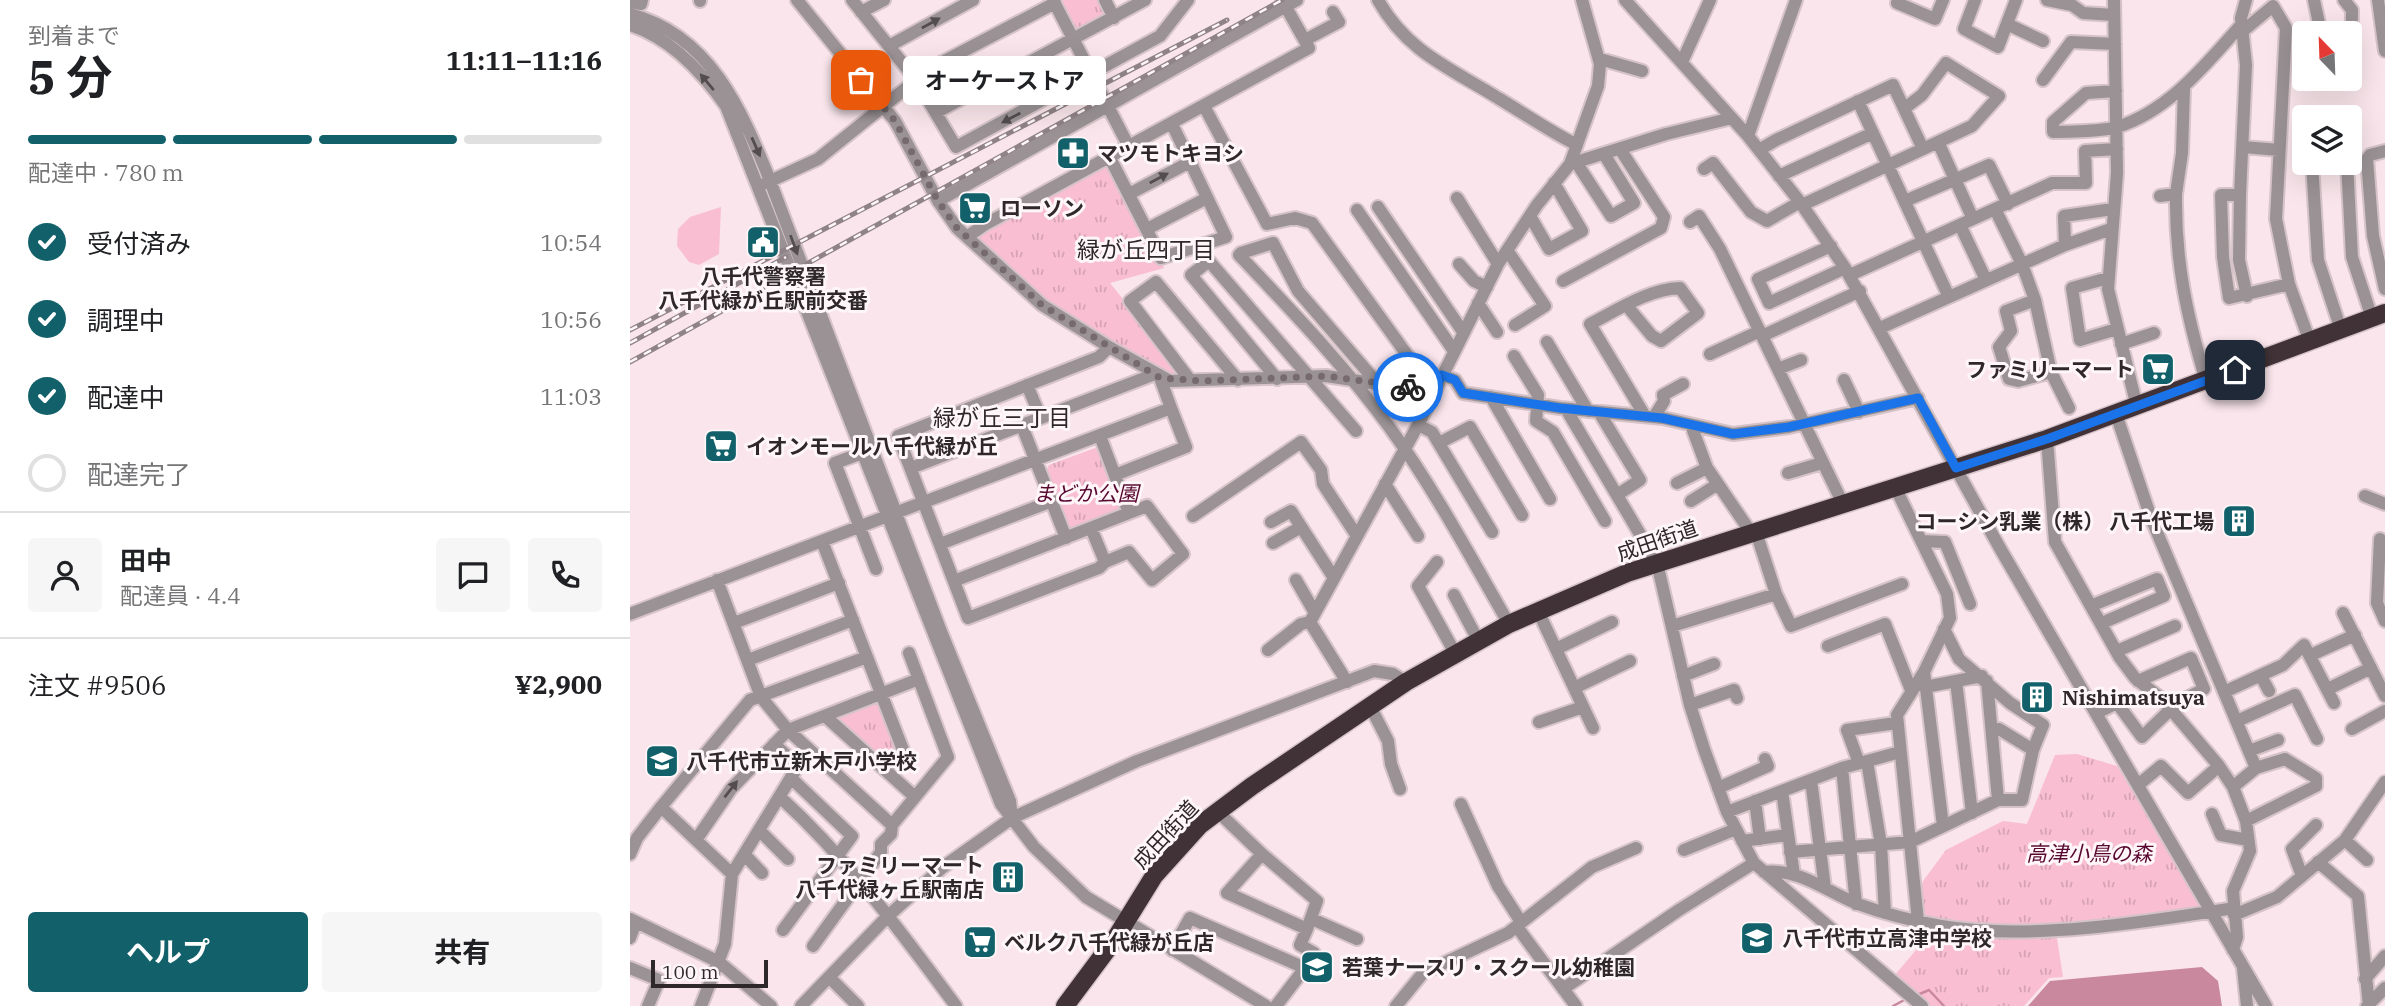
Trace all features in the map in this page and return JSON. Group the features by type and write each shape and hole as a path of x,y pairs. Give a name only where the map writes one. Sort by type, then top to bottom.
{"highway":[{"name":"成田街道","path":"1065,1006 1169,857 1217,811 1406,682 1478,640 1538,611 1657,563 2047,439 2379,316"}],"street":[{"path":"630,2 641,4 642,0"},
{"path":"797,0 895,121 938,201 967,237 1042,305 1170,381 1311,376 1401,387 1455,380 1463,393 1566,409 1649,417 1733,434 1803,424 1918,398"},
{"path":"852,0 916,80 956,147 1093,75 1160,36 1188,0"},
{"path":"861,12 884,0"},
{"path":"889,46 973,0"},
{"path":"1105,0 1114,18"},
{"path":"937,112 1145,0"},
{"path":"1378,0 1387,15 1424,55 1549,132 1577,145"},
{"path":"1582,0 1600,59 1598,86 1573,163 1611,216 1634,203 1604,153"},
{"path":"1625,0 1748,136 1801,204 1848,272 1956,468 2266,1006"},
{"path":"1682,62 1710,0"},
{"path":"1748,136 1796,0"},
{"path":"1898,0 1897,3 1935,19 1943,0"},
{"path":"1975,0 1964,29 1998,47 2016,0"},
{"path":"2046,0 2072,5 2083,13 2114,15"},
{"path":"2114,0 2117,149 2109,298 2137,407"},
{"path":"2246,0 2242,28 2246,88 2239,260 2247,296"},
{"path":"2314,0 2318,21"},
{"path":"2344,0 2352,10 2352,21"},
{"path":"2378,0 2385,51"},
{"path":"765,183 818,159 931,68 1054,1 1129,147"},
{"path":"938,201 1288,2 1309,48 984,225 967,237"},
{"path":"2116,91 2086,93 2053,122 2053,132 2116,128 2184,88 2242,28 2278,3 2286,28 2276,219 2289,284 2310,342"},
{"path":"1305,40 1339,22 1333,12"},
{"path":"630,14 665,29 720,76 737,105 862,453 892,514"},
{"path":"2007,24 2043,41"},
{"path":"630,25 679,53 709,82 726,106 765,183 892,514 978,751 1001,804 1034,847 1068,881 1124,922 1266,1006"},
{"path":"2043,80 2071,43 2115,44"},
{"path":"1600,59 1642,71"},
{"path":"1704,169 1713,163 1751,212 1767,221 1972,126 1999,96 1946,63 1922,96 1905,108"},
{"path":"1759,150 1894,85 1923,149"},
{"path":"2184,88 2182,153 2176,194 2176,246 2186,312 2206,381"},
{"path":"1858,102 1949,297"},
{"path":"1204,106 1267,224 1295,218 1312,223 1413,363 1401,387"},
{"path":"1268,650 1312,617 1419,423 1498,264 1554,183 1573,163 1732,118"},
{"path":"1110,158 1161,258 1226,237 1172,124"},
{"path":"1779,176 1873,133"},
{"path":"1938,142 1973,219"},
{"path":"2243,147 2279,150"},
{"path":"1563,281 1661,228 1664,217 1620,149"},
{"path":"1831,246 1758,279 1769,303 1924,242 2052,183 2086,183 2085,151 2117,149"},
{"path":"2385,151 2370,155 2367,159 2373,236 2385,289"},
{"path":"1129,194 1190,162"},
{"path":"1905,201 1989,165 2008,204"},
{"path":"2313,175 2318,260 2341,330"},
{"path":"2348,175 2352,257 2379,316"},
{"path":"1530,216 1549,249 1582,231 1554,183"},
{"path":"2160,196 2176,194"},
{"path":"2240,195 2221,195 2223,257 2230,298 2289,284"},
{"path":"1147,229 1207,198"},
{"path":"1457,198 1498,264"},
{"path":"1378,207 1463,332"},
{"path":"1995,209 2022,264 2035,300 2051,372 2069,408"},
{"path":"2064,245 2064,216 2113,209"},
{"path":"1357,211 1454,351"},
{"path":"1690,222 1699,216 1720,249 1843,504"},
{"path":"1960,225 1986,280"},
{"path":"1880,328 2064,245 2111,229"},
{"path":"1378,384 1298,290 1273,243 1239,255 1353,380 1404,449 1451,521 1509,624"},
{"path":"1507,250 1545,306 1515,325"},
{"path":"1277,379 1191,275 1209,261 1356,431"},
{"path":"1459,264 1474,281 1487,287"},
{"path":"2108,278 2072,288 2080,340 2117,329"},
{"path":"1190,380 1129,301 1156,282 1238,380"},
{"path":"1627,306 1653,337 1661,341 1698,313 1680,288 1665,289 1627,306 1590,324 1649,417"},
{"path":"1710,354 1860,291"},
{"path":"2035,300 2006,311 2011,331 1999,346 2000,354 2010,379 2018,381 2051,372"},
{"path":"1478,303 1497,332"},
{"path":"2121,344 2154,333"},
{"path":"1547,342 1640,480 1617,495"},
{"path":"954,580 1147,506 1183,554 1152,580 1129,552 1105,562 1099,568 968,618 898,436 1099,357 1109,347"},
{"path":"1514,356 1538,395 1535,404 1536,422 1553,432 1605,521"},
{"path":"1778,369 1801,360"},
{"path":"1115,475 1186,447 1158,376"},
{"path":"911,468 1158,376"},
{"path":"1844,380 1859,412"},
{"path":"1649,417 1664,401 1662,395 1683,384"},
{"path":"1027,385 1041,418"},
{"path":"1401,387 1419,423 1432,432 1492,532"},
{"path":"1491,397 1550,499"},
{"path":"630,614 1171,408"},
{"path":"1566,409 1657,563 1690,705 1727,812 1742,841 1759,868 1922,1006"},
{"path":"2116,414 2151,518 2256,768"},
{"path":"1691,425 1707,467 1754,533 1776,594 1791,626 1902,584"},
{"path":"1022,426 1066,538"},
{"path":"1439,443 1470,427 1522,515"},
{"path":"1100,436 1129,513"},
{"path":"2047,439 2055,542 2093,605 2117,652 2138,681 2170,708 2219,766 2233,787 2246,821 2250,852 2236,879 2234,912 2237,937 2233,950"},
{"path":"1193,516 1301,442 1321,470 1322,484 1357,536"},
{"path":"862,453 835,463 876,569"},
{"path":"1788,473 1822,463"},
{"path":"1677,483 1707,467"},
{"path":"1385,484 1418,536"},
{"path":"1691,500 1718,484"},
{"path":"1896,489 1951,607 1950,618 1924,672 1897,715 1896,723 1918,921"},
{"path":"2365,496 2384,504"},
{"path":"940,544 1052,501"},
{"path":"1271,522 1291,511 1334,578"},
{"path":"1273,543 1301,527"},
{"path":"1091,528 1105,562"},
{"path":"2378,538 2381,582 2377,603 2385,621"},
{"path":"822,541 903,750 886,770"},
{"path":"1921,541 1945,542 1970,604"},
{"path":"1437,562 1418,586 1455,653"},
{"path":"2093,605 2157,579 2164,596 2102,623"},
{"path":"717,580 761,696 788,730 892,825"},
{"path":"1296,580 1312,617 1347,682"},
{"path":"734,623 839,583"},
{"path":"1672,626 1776,594"},
{"path":"1454,595 1478,640"},
{"path":"1538,611 1593,728"},
{"path":"2343,613 2385,696"},
{"path":"748,660 853,620"},
{"path":"1556,649 1612,622"},
{"path":"1828,646 1885,624 1912,690"},
{"path":"2117,652 2175,626"},
{"path":"1790,852 1910,842 1998,800 2022,800 2033,750 2043,725 2010,703 1985,678 1959,659 1944,629"},
{"path":"2311,656 2355,635"},
{"path":"2224,691 2286,669 2304,645 2334,703"},
{"path":"813,946 881,852 881,844 891,834 892,825 948,757 909,653"},
{"path":"630,854 633,834 661,807 750,700 867,657"},
{"path":"2097,713 2117,703 2142,737 2170,708 2204,689 2192,658 2138,681"},
{"path":"1574,688 1630,661"},
{"path":"1683,676 1714,664"},
{"path":"2328,689 2371,668"},
{"path":"802,1006 888,916 943,867 1012,818 1138,761 1374,671 1394,674 1406,682"},
{"path":"1924,672 1943,826"},
{"path":"2261,676 2269,691"},
{"path":"1925,687 1985,678"},
{"path":"1985,678 1998,800"},
{"path":"696,841 730,789 788,730 919,679"},
{"path":"1956,681 1972,813"},
{"path":"1690,705 1734,691 1737,698"},
{"path":"2236,721 2295,695 2317,740"},
{"path":"1370,706 1388,741 1391,764 1400,789"},
{"path":"1539,722 1583,707"},
{"path":"2352,729 2385,711"},
{"path":"825,716 915,797"},
{"path":"1885,913 1881,845 1863,762 1847,730 1896,723"},
{"path":"1992,731 1999,729 2033,750"},
{"path":"2249,751 2278,740"},
{"path":"701,1006 726,944 732,874 798,766 774,744"},
{"path":"1727,812 1842,768 1900,752"},
{"path":"1718,788 1768,766 1765,759"},
{"path":"2233,787 2256,768 2285,759 2316,778 2316,786 2246,821"},
{"path":"2138,785 2161,766 2188,793 2219,766"},
{"path":"1842,768 1856,904"},
{"path":"783,930 852,836 791,778"},
{"path":"1811,780 1825,888"},
{"path":"1563,989 1679,909 1759,868 1794,874 1856,904 1885,913 1959,929 2012,930 2095,925 2211,912 2234,912 2277,897 2345,840 2385,782"},
{"path":"1782,791 1794,874"},
{"path":"780,797 839,854 956,1006"},
{"path":"1755,801 1760,839"},
{"path":"1461,803 1498,886 1519,925 1576,1006"},
{"path":"661,807 732,874"},
{"path":"1217,811 1317,901 1300,945 1314,953 1276,1006"},
{"path":"2211,814 2221,835 2248,840"},
{"path":"2302,876 2292,849 2316,825"},
{"path":"1684,850 1736,829"},
{"path":"759,830 788,859"},
{"path":"1742,841 1788,835"},
{"path":"2345,840 2367,860"},
{"path":"1396,1006 1423,973 1519,925 1592,867 1636,848"},
{"path":"744,854 762,873"},
{"path":"1262,854 1227,893 1357,939"},
{"path":"2318,862 2358,896 2368,1006"},
{"path":"1172,950 1190,918 1305,968"},
{"path":"630,938 633,921 719,962 771,1006"},
{"path":"2365,979 2385,956"},
{"path":"2243,967 2247,1006"},
{"path":"630,968 659,980 648,1006"},
{"path":"830,977 858,1006"},
{"path":"2368,1006 2385,988"}],"green space":[{"path":"1058,0 1100,0 1108,14 1075,33"},
{"path":"1110,158 1164,268 1110,283 1179,369 1179,377 1168,377 1042,305 967,237"},
{"path":"721,207 719,254 699,265 689,262 677,246 678,229 690,217"},
{"name":"まどか公園","path":"1095,448 1100,450 1122,508 1118,513 1073,530 1068,527 1047,469 1049,465"},
{"path":"877,701 898,749 886,764 836,718"},
{"name":"高津小鳥の森","path":"2077,754 2117,766 2199,900 2198,908 2094,921 2025,926 1990,926 1921,918 1919,897 1923,881 1946,850 2003,821 2027,824 2055,755"},
{"path":"1926,927 2056,932 2063,977 2049,978 2024,1006 1930,1006 1894,976 1922,943"}],"shaded area":[{"path":"2202,967 2218,981 2222,1006 2028,1006 2050,981"}],"waterway":[{"path":"1915,996 1929,990 1944,1006"},
{"path":"1893,1006 1908,998"}],"railway":[{"path":"630,362 1282,0"},
{"path":"630,330 1227,20"},
{"path":"630,343 786,257"}],"way so far":[{"path":"861,80 895,121 938,201 957,228 1042,305 1160,378 1170,381 1203,381 1326,376 1408,387"}],"place":[{"name":"オーケーストア","path":"861,80"},
{"name":"マツモトキヨシ","path":"1073,153"},
{"name":"ローソン","path":"975,208"},
{"name":"八千代警察署 八千代緑が丘駅前交番","path":"763,242"},
{"name":"ファミリーマート","path":"2158,369"},
{"name":"イオンモール八千代緑が丘","path":"721,446"},
{"name":"コーシン乳業（株） 八千代工場","path":"2239,521"},
{"name":"Nishimatsuya","path":"2037,697"},
{"name":"八千代市立新木戸小学校","path":"662,761"},
{"name":"ファミリーマート 八千代緑ヶ丘駅南店","path":"1008,877"},
{"name":"八千代市立高津中学校","path":"1757,938"},
{"name":"ベルク八千代緑が丘店","path":"980,942"},
{"name":"若葉ナースリ・スクール幼稚園","path":"1317,967"}],"district":[{"name":"緑が丘四丁目","path":"1146,249"},
{"name":"緑が丘三丁目","path":"1002,417"}],"route":[{"path":"1408,387 1437,386 1442,375 1455,380 1463,393 1560,408 1662,418 1733,434 1761,433 1918,398 1956,468 2047,439 2235,370"}]}
